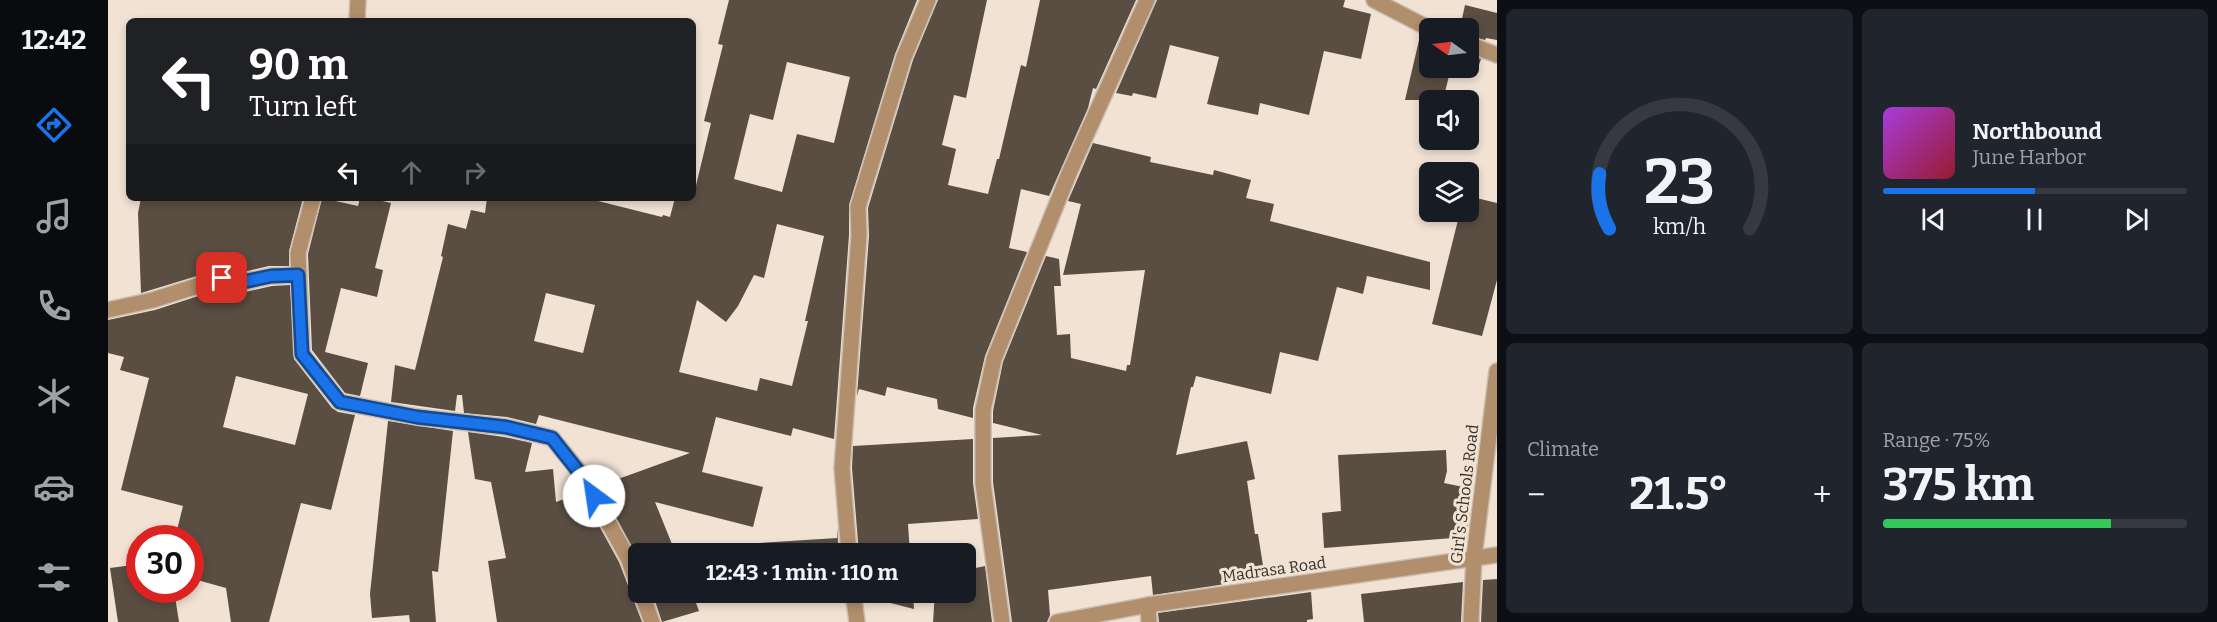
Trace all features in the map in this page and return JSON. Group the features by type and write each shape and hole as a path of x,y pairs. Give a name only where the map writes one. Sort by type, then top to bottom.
{"street":[{"path":"357,18 358,0"},
{"path":"848,543 842,468 858,256 858,207 904,57 928,0"},
{"path":"1002,622 983,483 983,410 994,359 1070,171 1147,0"},
{"path":"1374,0 1419,23"},
{"path":"1479,49 1497,55"},
{"path":"312,201 298,253 302,354 340,402 417,417 506,427 552,438 582,476 628,558"},
{"path":"108,310 153,300 222,278 243,282 271,276 298,275"},
{"name":"Girl's Schools Road","path":"1471,622 1474,557 1497,371"},
{"name":"Madrasa Road","path":"1057,622 1148,605 1497,555"},
{"path":"645,603 652,622"},
{"path":"854,603 857,622"},
{"path":"1148,605 1149,622"}],"building":[{"path":"729,0 917,0 895,54 849,205 849,235 834,439 793,428 791,436 716,417 702,472 763,487 753,527 655,502 672,543 630,543 599,486 690,453 539,415 536,424 507,417 464,413 462,395 457,395 455,411 391,402 395,365 415,370 443,257 441,256 448,224 466,229 471,210 485,213 487,201 598,201 670,217 674,201 696,201 696,186 711,123 704,121 723,45 718,44","holes":["787,62 850,77 834,143 797,134 782,192 734,179 750,114 773,120","777,224 824,236 805,321 808,321 792,386 760,378 757,391 679,372 697,300 726,322 738,306 754,275 764,278","546,293 595,305 583,353 534,341"]},
{"path":"938,0 987,0 966,98 954,95 942,145 956,149 948,185 988,194 997,159 999,159 1021,65 1026,67 1040,0 1136,0 1096,89 1093,88 1088,108 1049,196 1021,189 1009,248 1027,252 985,356 973,408 973,418 938,409 937,399 887,387 885,396 859,389 857,396 869,236 868,208 913,60"},
{"path":"1157,0 1345,0 1343,7 1371,14 1361,59 1324,51 1309,115 1260,103 1258,115 1207,104 1219,57 1170,45 1156,98 1133,93 1132,96 1116,93"},
{"path":"1465,5 1497,13 1497,40 1479,38 1479,18 1462,18"},
{"path":"1419,40 1419,78 1448,78 1446,90 1419,90 1419,100 1405,100"},
{"path":"1093,143 1151,157 1150,162 1213,175 1214,170 1251,180 1246,198 1274,204 1270,221 1430,262 1430,290 1367,276 1363,294 1337,287 1318,361 1280,352 1271,394 1196,376 1193,387 1191,387 1176,455 1247,441 1255,479 1247,481 1255,534 1258,534 1265,578 1153,595 1151,576 1048,590 1050,615 1047,622 1012,622 993,482 993,438 1042,435 993,423 993,411 1003,362 1046,256 1059,259 1061,286 1054,286 1057,335 1070,334 1071,358 1126,371 1127,365 1130,365 1145,270 1063,275 1081,204 1068,201"},
{"path":"1479,199 1497,203 1497,280 1482,336 1432,324 1458,222 1479,222"},
{"path":"140,201 302,201 289,251 289,266 269,266 243,272 220,269 141,293 138,213"},
{"path":"321,201 336,201 358,206 359,201 391,203 375,268 383,270 377,297 341,288 325,352 368,363 360,396 345,393 312,350 308,254"},
{"path":"290,285 294,359 332,408 338,412 355,415 331,510 301,503 269,622 231,622 226,588 204,582 204,525 178,525 183,506 121,490 149,378 120,370 124,357 108,353 108,320 155,310 223,288 245,292","holes":["236,376 308,394 295,445 223,427"]},
{"path":"388,421 453,431 438,572 432,571 436,622 410,622 409,615 372,618 370,594"},
{"path":"468,432 532,443 525,472 553,469 556,502 581,493 619,562 628,585 628,603 635,603 642,622 497,622 488,561 506,558 491,482 475,479"},
{"path":"973,439 973,483 978,519 908,524 909,543 858,543 852,468 853,446"},
{"path":"1446,450 1447,471 1444,483 1473,489 1466,537 1324,548 1322,513 1341,511 1338,455"},
{"path":"837,528 838,543 759,543 837,538"},
{"path":"126,566 126,603 176,603 179,622 118,622 110,568"},
{"path":"985,566 992,622 933,622 934,603 976,603 976,568"},
{"path":"1497,579 1497,622 1481,622 1483,580"},
{"path":"1463,582 1461,622 1364,622 1361,594"},
{"path":"1311,592 1313,619 1307,622 1159,622 1158,613"},
{"path":"656,603 696,603 699,611 662,622"},
{"path":"890,603 914,603 914,609"}],"route":[{"path":"222,278 243,282 271,276 298,275 302,354 340,402 417,417 506,427 552,438 582,476 594,496"}]}
